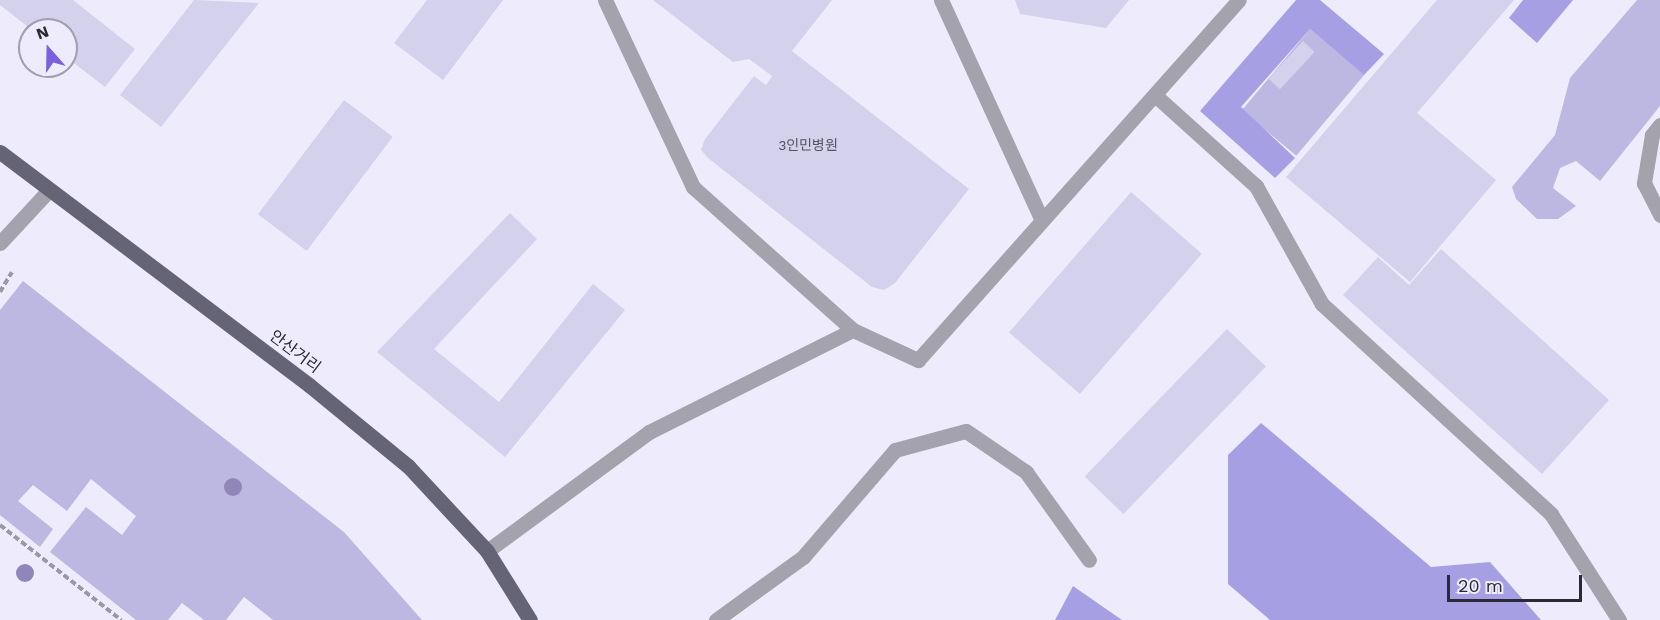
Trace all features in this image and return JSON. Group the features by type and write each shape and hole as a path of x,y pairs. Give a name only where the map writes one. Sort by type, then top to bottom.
{"main road":[{"name":"안산거리","path":"0,152 309,385 408,466 487,551 530,620"}],"street":[{"path":"605,0 693,187 853,330 918,360 1041,218 1156,96 1239,0"},
{"path":"941,0 1041,218"},
{"path":"1156,96 1256,186 1322,304 1551,514 1619,620"},
{"path":"1660,124 1652,135 1644,183 1660,214"},
{"path":"0,243 49,190"},
{"path":"487,551 650,432 853,330"},
{"path":"716,620 803,557 895,450 966,431 1026,472 1089,560"}],"path":[{"path":"0,292 14,273"},
{"path":"0,525 121,620"}],"shaded area":[{"path":"1296,0 1320,0 1384,54 1364,75 1310,29 1241,107 1295,158 1275,178 1200,111"},
{"path":"1523,0 1573,0 1537,43 1509,18"},
{"path":"1637,0 1660,0 1660,106 1600,181 1576,161 1560,168 1553,188 1576,206 1558,219 1537,219 1516,199 1512,187 1555,135 1570,78"},
{"path":"1310,29 1364,75 1296,156 1242,110"},
{"path":"23,281 344,532 422,620 273,620 244,597 226,620 204,620 182,603 168,620 136,620 50,552 86,507 122,535 136,516 91,479 67,511 33,485 18,501 53,529 40,547 0,515 0,310"},
{"path":"1261,423 1431,567 1490,562 1541,620 1270,620 1228,584 1228,455"},
{"path":"1073,586 1122,620 1055,620"}],"building":[{"path":"0,0 73,0 135,49 105,87 78,66 78,18 18,19 0,5"},
{"path":"194,0 259,3 161,127 120,95"},
{"path":"427,0 503,0 443,80 394,43"},
{"path":"653,0 832,0 792,51 969,189 895,283 884,290 872,287 708,158 701,150 705,139 754,76 766,85 772,76 749,59 733,62"},
{"path":"1015,0 1129,0 1106,28 1020,14"},
{"path":"1437,0 1514,0 1417,113 1496,180 1410,282 1286,177"},
{"path":"1303,41 1315,52 1280,89 1268,78"},
{"path":"344,100 393,137 307,251 258,214"},
{"path":"1131,192 1202,254 1080,394 1009,332"},
{"path":"510,213 537,239 434,349 499,402 593,284 625,310 505,457 377,352"},
{"path":"1441,249 1609,400 1542,474 1343,295 1378,257 1409,285"},
{"path":"1227,329 1266,367 1123,514 1085,476"}]}
